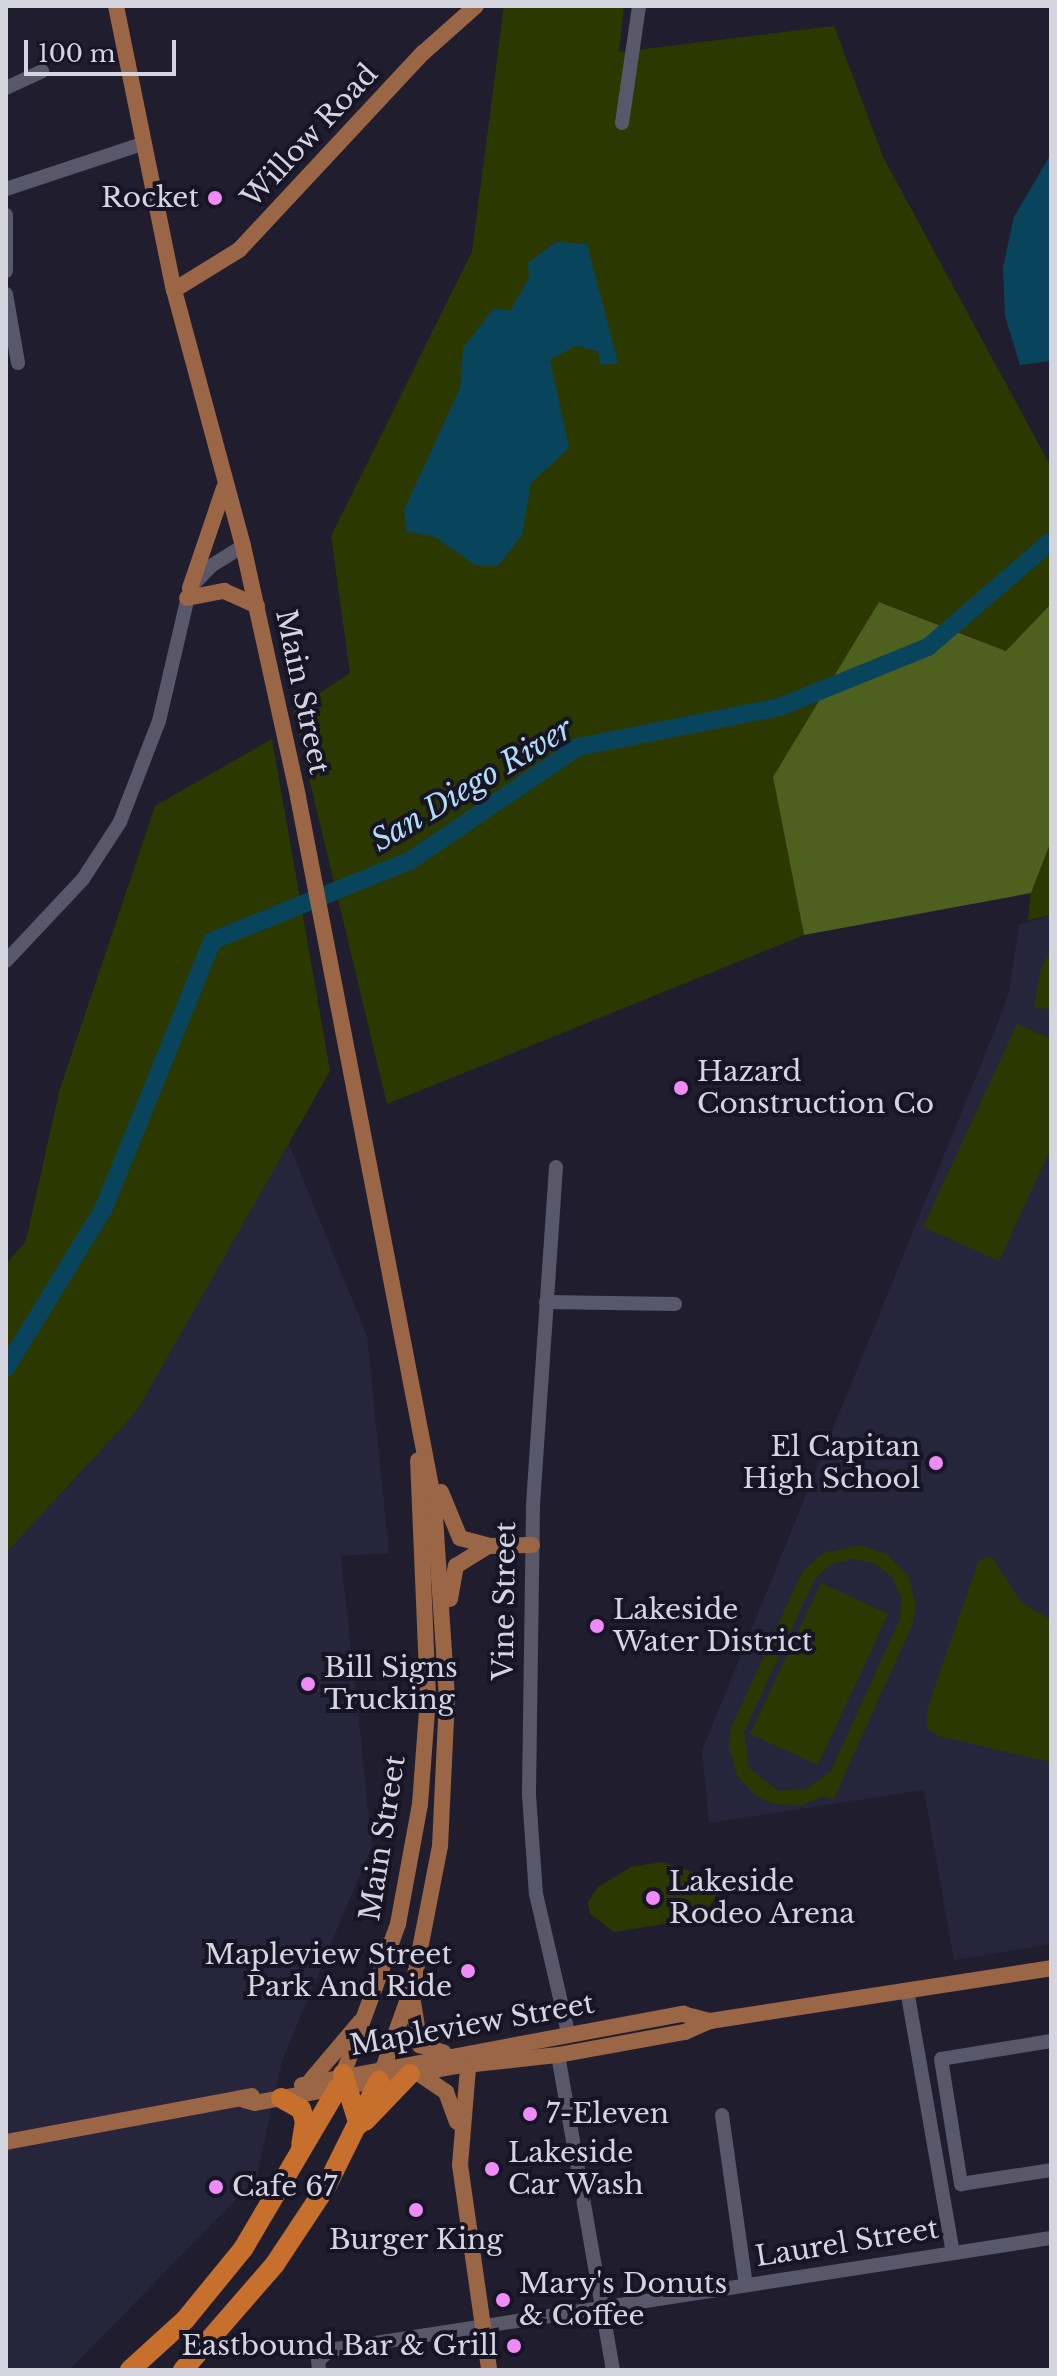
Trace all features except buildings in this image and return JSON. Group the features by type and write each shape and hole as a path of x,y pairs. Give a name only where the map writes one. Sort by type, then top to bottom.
{"highway":[{"path":"183,2370 275,2264 326,2187 359,2125 379,2072"},
{"path":"359,2125 414,2074"},
{"path":"344,2082 359,2125"},
{"path":"130,2370 185,2320 234,2261 344,2082"},
{"path":"281,2098 301,2109 305,2121 296,2164"}],"main road":[{"name":"Main Street","path":"116,6 174,290 243,546 279,707 434,1502 445,1632 440,1846 413,1985 379,2072"},
{"name":"Willow Road","path":"174,290 239,250 423,53 476,6"},
{"path":"225,483 219,514 188,593 224,591 257,606"},
{"name":"Main Street","path":"344,2082 366,2021 408,1875 426,1728 427,1577 413,1395"},
{"path":"413,1395 454,1531 471,1543 532,1545"},
{"path":"445,1632 456,1566 490,1546"},
{"name":"Mapleview Street","path":"379,2072 414,2074 463,2057 558,2055 685,2032 710,2021 1051,1968"},
{"path":"413,1985 414,2030 420,2045 463,2057 460,2131 464,2214 489,2370"},
{"name":"Mapleview Street","path":"244,2100 281,2098 379,2072 568,2033 683,2014 710,2021"},
{"path":"366,2021 379,2072"},
{"path":"307,2083 328,2066 366,2021"},
{"path":"414,2074 446,2092 460,2131"},
{"name":"Mapleview Street","path":"6,2142 244,2100 307,2083 344,2082"}],"street":[{"path":"622,123 639,6"},
{"path":"6,88 42,71"},
{"path":"6,189 145,143"},
{"path":"6,215 6,271"},
{"path":"6,294 18,363"},
{"path":"6,961 83,879 120,822 159,721 188,593 211,566 243,546"},
{"name":"Vine Street","path":"556,1167 532,1545 529,1795 536,1894 568,2033"},
{"path":"546,1302 675,1304"},
{"path":"907,1990 953,2253"},
{"path":"1051,2041 941,2059 961,2184 1051,2170"},
{"path":"558,2055 613,2370"},
{"path":"722,2115 746,2285"},
{"name":"Laurel Street","path":"320,2363 482,2327 1051,2238"}],"shaded area":[{"name":"El Capitan High School","path":"1051,915 1051,1944 954,1960 924,1790 709,1823 702,1751 997,1025 1009,992 1019,925"},
{"path":"287,1140 367,1336 389,1553 341,1556 372,1846 282,2061 256,2179 69,2370 6,2370 6,1553 136,1412"}],"green space":[{"path":"504,6 624,6 619,52 834,26 883,157 1050,465 1051,604 1007,651 880,602 773,777 804,935 387,1104 293,711 350,673 331,536 472,252"},
{"path":"879,602 1006,651 1051,604 1051,841 1031,893 804,935 773,777"},
{"path":"272,739 330,1071 136,1412 6,1553 6,1264 26,1241 59,1092 155,806"},
{"path":"1051,841 1051,915 1028,920 1031,893"},
{"path":"1051,950 1051,1009 1034,1008 1041,968"},
{"path":"1017,1024 1051,1039 1051,1148 999,1261 923,1227"},
{"path":"861,1545 888,1555 908,1576 916,1604 913,1623 833,1800 825,1796 803,1805 774,1804 756,1796 737,1775 729,1747 731,1728 802,1572 823,1553","holes":["852,1559 874,1563 892,1577 901,1597 900,1619 831,1771 807,1789 778,1791 749,1768 744,1732 814,1580 830,1565"]},
{"path":"991,1556 1021,1602 1051,1620 1051,1762 938,1736 927,1728 927,1709 979,1560"},
{"path":"821,1583 888,1614 818,1765 750,1734"},
{"name":"Lakeside Rodeo Arena","path":"662,1862 717,1880 718,1893 701,1918 614,1932 590,1914 588,1902 598,1887 631,1867"}],"water":[{"path":"1051,154 1051,361 1020,365 1005,316 1003,267 1014,217"},
{"path":"556,242 587,244 618,363 601,365 598,351 575,346 550,360 569,448 531,483 522,535 498,566 475,565 435,537 406,531 404,510 460,388 463,348 494,308 510,311 529,278 528,263"}],"waterway":[{"name":"San Diego River","path":"6,1368 103,1210 212,941 411,860 578,747 780,707 928,647 1051,541"}],"place":[{"name":"Rocket","path":"215,198"},
{"name":"Hazard Construction Co","path":"681,1088"},
{"name":"El Capitan High School","path":"936,1463"},
{"name":"Lakeside Water District","path":"597,1626"},
{"name":"Bill Signs Trucking","path":"308,1684"},
{"name":"Lakeside Rodeo Arena","path":"653,1898"},
{"name":"Mapleview Street Park And Ride","path":"468,1971"},
{"name":"7-Eleven","path":"530,2114"},
{"name":"Lakeside Car Wash","path":"492,2169"},
{"name":"Cafe 67","path":"216,2187"},
{"name":"Burger King","path":"416,2210"},
{"name":"Mary's Donuts & Coffee","path":"503,2300"},
{"name":"Eastbound Bar & Grill","path":"514,2346"}]}
